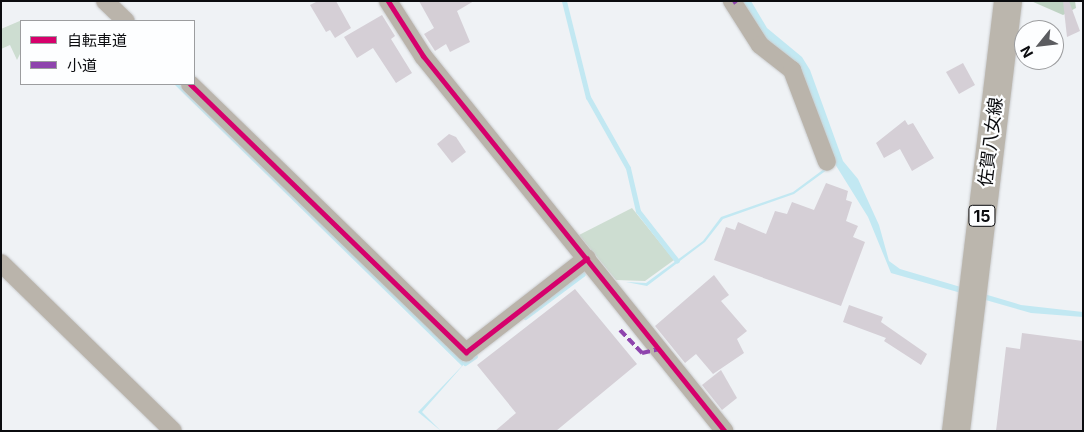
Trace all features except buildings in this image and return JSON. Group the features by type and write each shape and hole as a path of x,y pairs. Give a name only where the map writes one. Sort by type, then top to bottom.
{"main road":[{"name":"佐賀八女線","path":"956,431 1008,1"}],"street":[{"path":"105,1 125,20"},
{"path":"388,1 423,56 725,431"},
{"path":"732,1 760,45 792,70 827,162"},
{"path":"191,85 466,352 587,258"},
{"path":"1,263 173,431"}],"green space":[{"path":"1031,1 1075,1 1076,8 1063,15"},
{"path":"20,21 20,54 17,60 10,45 1,49 1,29"},
{"path":"632,208 674,260 645,281 616,280 579,235"}],"water":[{"path":"740,1 751,1 767,28 802,57 810,70 843,161 858,179 879,225 889,261 900,269 1021,305 1083,312 1083,317 1031,313 891,273 868,217 835,164 794,194 723,219 705,242 647,286 626,282 646,283 703,241 721,217 793,192 824,169 807,86 758,35"},
{"path":"175,85 180,85 465,363 422,412 441,431 418,412 462,366"}],"waterway":[{"path":"564,1 588,97 628,168 638,211 677,261"},
{"path":"525,317 583,274"},
{"path":"465,363 475,356"}],"marked path":[{"path":"620,330 642,353 660,349"}],"cycle path":[{"path":"388,1 423,56 725,431"},
{"path":"191,85 466,352 587,258"}]}
